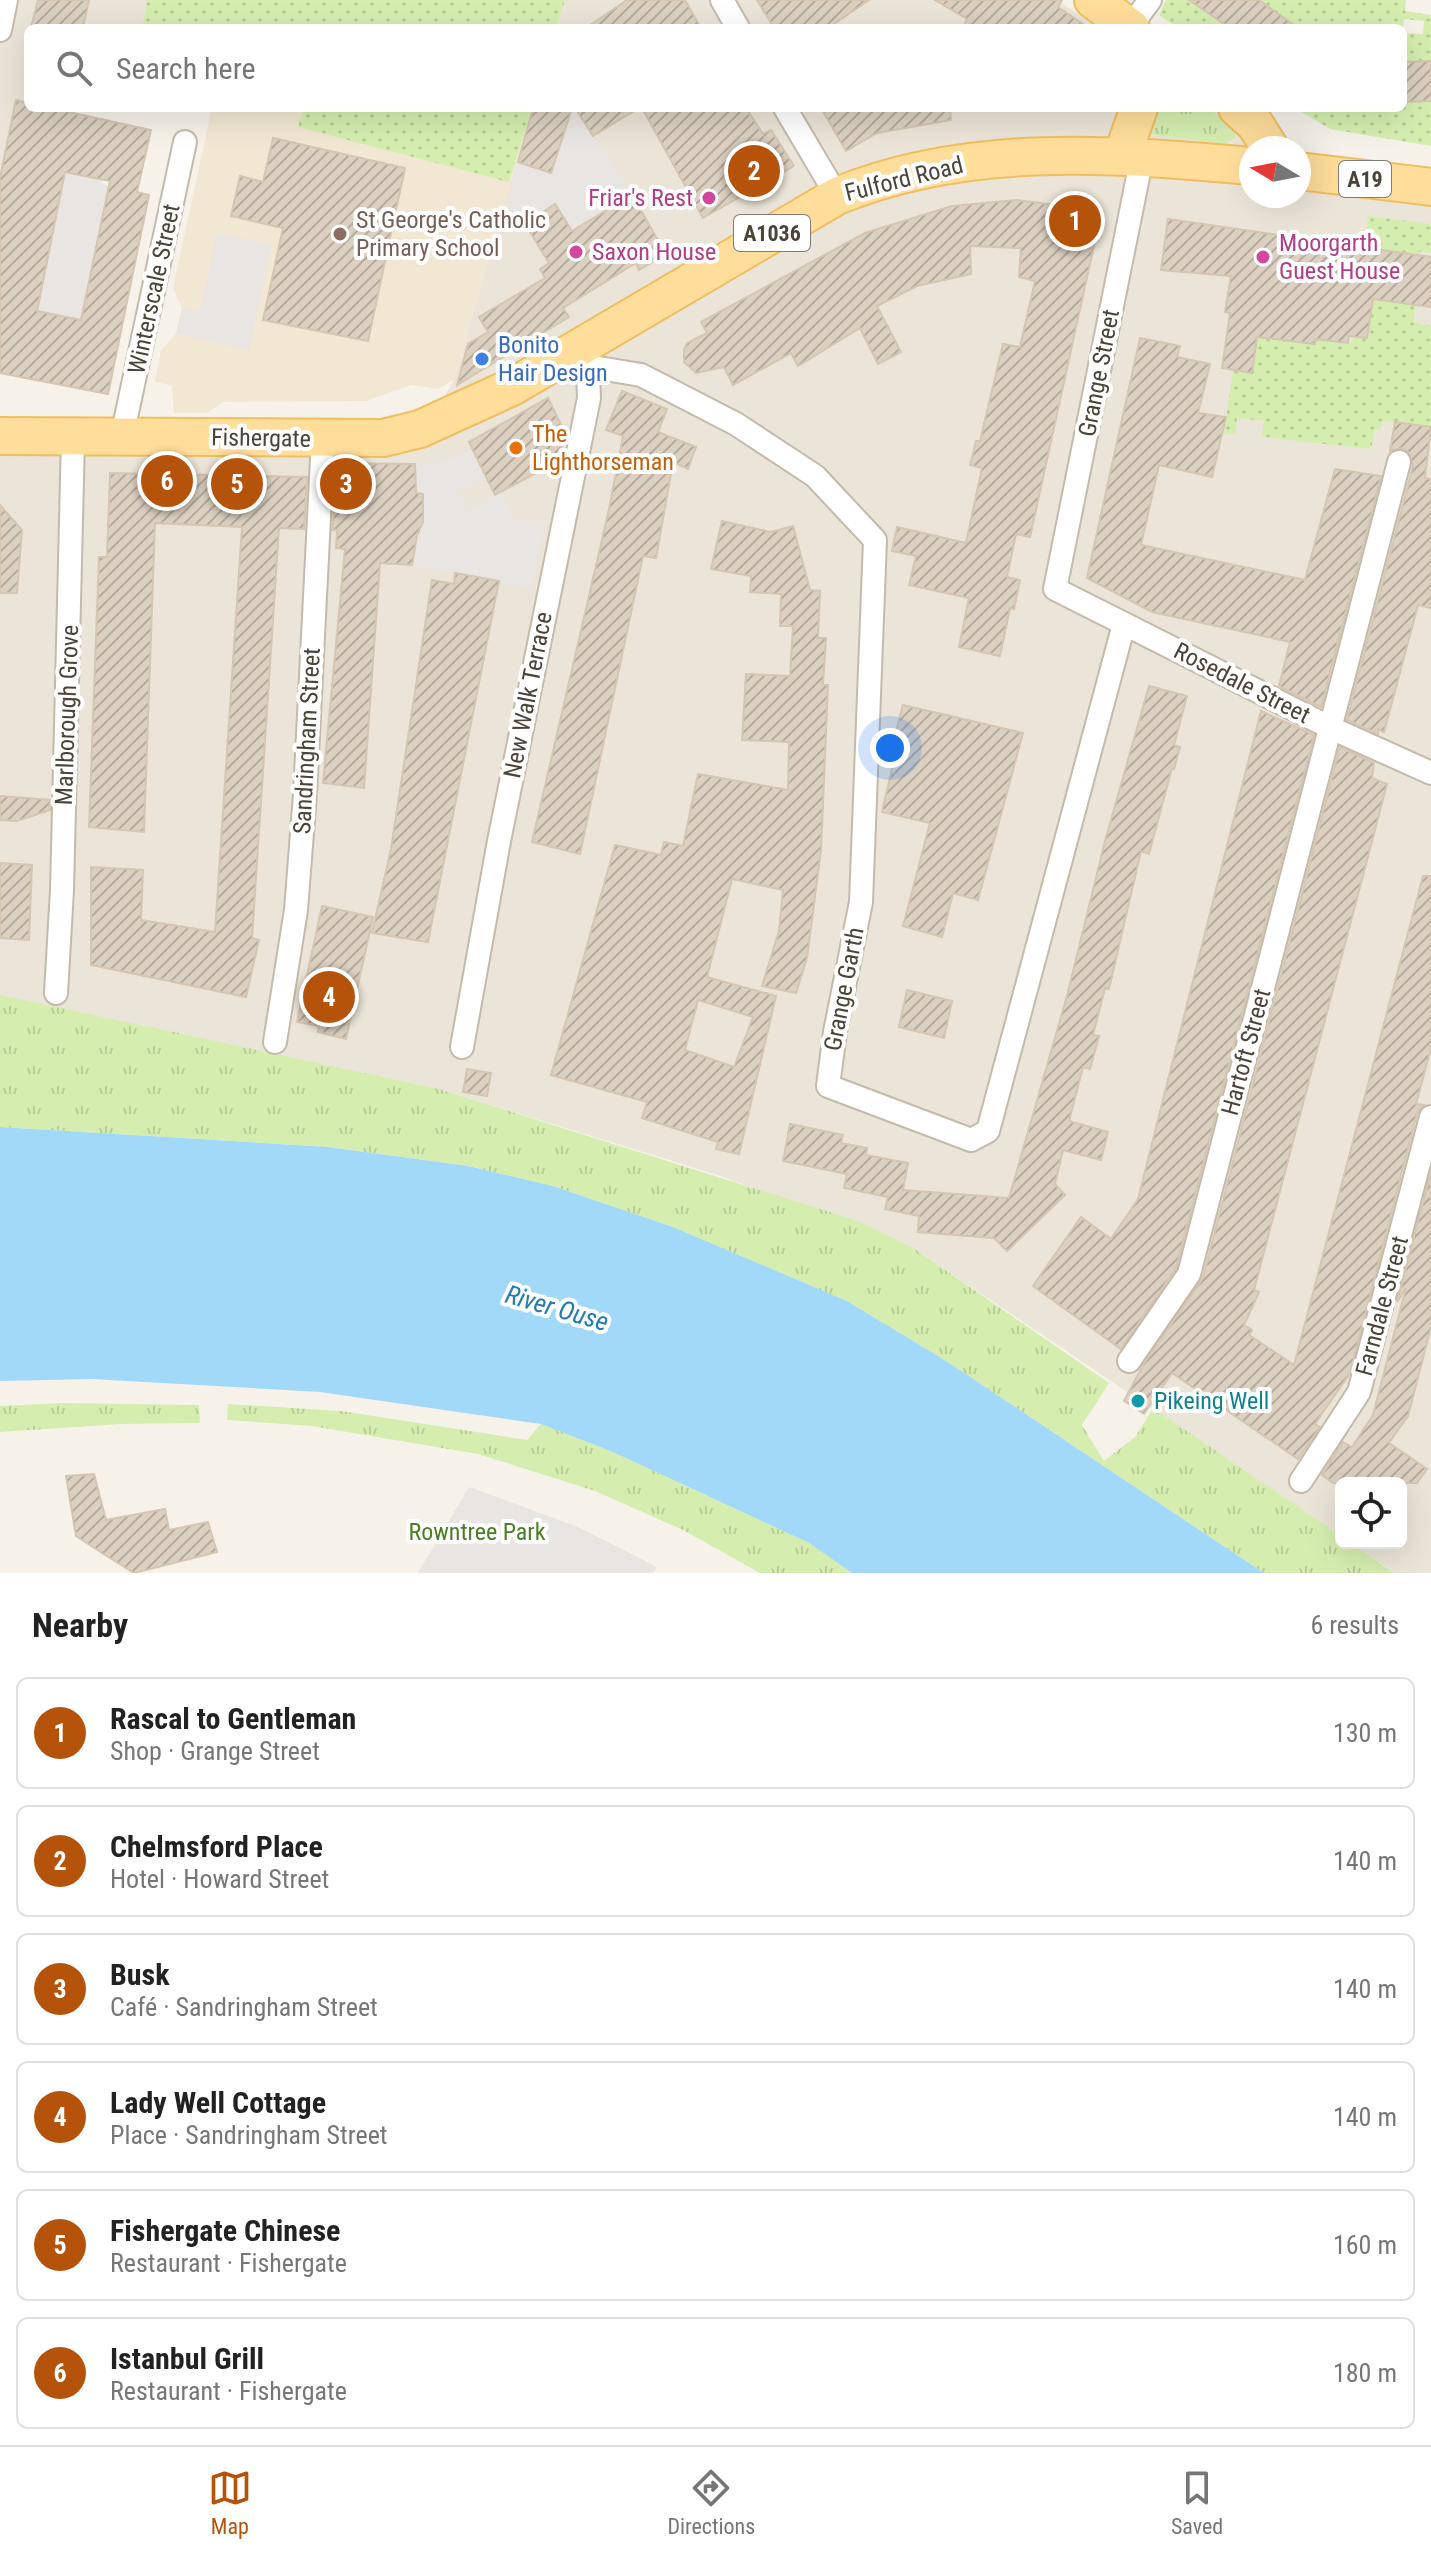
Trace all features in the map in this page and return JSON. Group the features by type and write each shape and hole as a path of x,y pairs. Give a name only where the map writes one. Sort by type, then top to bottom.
{"main road":[{"path":"1093,0 1126,24"},
{"path":"1132,156 1138,112"},
{"path":"1242,112 1262,136"},
{"name":"Fulford Road","path":"512,387 587,354 837,196 938,166 1015,156 1132,156 1239,165"},
{"name":"A19","path":"1311,172 1431,187"},
{"name":"Fishergate","path":"0,436 383,438 420,429 512,387"}],"street":[{"path":"0,30 6,0"},
{"path":"722,0 736,24"},
{"path":"1134,24 1150,0"},
{"path":"787,112 837,196"},
{"name":"Winterscale Street","path":"122,436 185,142"},
{"name":"Grange Street","path":"1055,589 1132,156"},
{"name":"Grange Garth","path":"587,354 641,375 736,424 815,476 875,540 861,902 835,1032 828,1086 971,1140 988,1131 1124,624"},
{"name":"New Walk Terrace","path":"462,1047 499,841 589,398 587,354"},
{"name":"Marlborough Grove","path":"56,993 62,890 73,438"},
{"name":"Sandringham Street","path":"275,1042 296,910 323,439"},
{"name":"Hartoft Street","path":"1129,1361 1189,1274 1399,462"},
{"name":"Rosedale Street","path":"1055,589 1331,728 1431,773"},
{"name":"Farndale Street","path":"1301,1481 1359,1392 1431,1117"}],"shaded area":[{"path":"0,0 147,0 143,24 24,24 24,112 27,112 0,204"},
{"path":"565,0 1057,0 1092,24 557,24"},
{"name":"St George's Catholic Primary School","path":"211,112 531,112 454,380 438,389 411,385 366,401 224,402 206,413 174,413 172,385 155,382 161,350 176,334 182,309 173,288"},
{"path":"531,112 1220,112 1255,136 1239,136 1239,208 1311,208 1311,174 1337,192 1431,206 1431,1573 1396,1573 1360,1549 1407,1549 1407,1477 1335,1477 1335,1532 915,1249 721,1176 439,1089 0,998 0,455 412,452 454,380"},
{"path":"578,112 632,195 590,220 578,242 555,205 525,224 504,217 518,162 551,173 570,113"},
{"path":"66,172 103,180 102,184 109,186 81,320 37,311"},
{"path":"217,233 272,244 249,350 176,334 182,308 200,311"},
{"path":"469,449 486,477 458,492 467,512 501,492 514,520 545,522 531,589 412,565 423,522 423,495 416,493 416,466 453,459"},
{"name":"Rowntree Park","path":"469,1487 578,1527 657,1567 653,1573 418,1573"}],"green space":[{"path":"147,0 565,0 557,24 143,24"},
{"path":"1166,0 1206,0 1201,8 1224,24 1172,24 1159,15"},
{"path":"1253,0 1406,0 1405,11 1431,15 1431,61 1407,62 1407,33 1423,34 1424,21 1404,19 1403,24 1292,24"},
{"path":"1431,101 1431,146 1330,129 1302,112 1407,112 1407,102"},
{"path":"302,112 531,112 509,182 298,127"},
{"path":"1151,112 1212,112 1234,128 1235,138 1222,144 1148,134"},
{"path":"1368,216 1431,224 1431,253 1419,251 1409,303 1416,305 1413,322 1431,326 1431,427 1382,421 1380,429 1375,429 1371,449 1262,437 1264,421 1237,418 1235,434 1224,433 1233,370 1252,373 1258,329 1294,333 1293,341 1314,344 1315,339 1351,343 1397,252 1365,247"},
{"path":"0,995 439,1089 858,1221 915,1249 1109,1383 1082,1425 1104,1461 1136,1436 1153,1408 1335,1532 1335,1549 1360,1549 1395,1573 1264,1573 951,1364 847,1301 673,1227 553,1186 468,1166 328,1147 0,1127"},
{"path":"63,1403 199,1405 200,1423 121,1424 0,1432 0,1406"},
{"path":"228,1404 341,1411 527,1440 541,1424 613,1452 809,1543 852,1573 760,1573 683,1530 595,1491 478,1454 312,1426 227,1420"}],"water":[{"name":"River Ouse","path":"0,1127 328,1147 468,1166 553,1186 673,1227 847,1301 951,1364 1264,1573 852,1573 809,1543 613,1452 541,1424 320,1392 92,1379 0,1381"}],"building":[{"path":"38,0 89,0 84,24 32,24"},
{"path":"627,0 685,0 699,24 592,24"},
{"path":"757,0 869,0 834,24 772,24"},
{"path":"935,0 1062,0 1058,7 1083,24 965,24 967,19"},
{"path":"1189,0 1259,0 1292,24 1224,24"},
{"path":"1431,61 1431,101 1407,102 1407,62"},
{"path":"16,100 24,102 24,112 69,112 151,130 137,192 149,195 108,394 0,373 0,178","holes":["65,172 110,181 81,320 37,311"]},
{"path":"532,112 571,112 551,173 518,162"},
{"path":"578,112 632,112 593,136"},
{"path":"644,112 749,112 763,134 771,130 794,166 703,218"},
{"path":"823,112 950,112 951,120 877,133 846,151"},
{"path":"273,138 405,168 368,341 263,320 283,228 231,216 240,176 263,182"},
{"path":"632,195 666,254 639,270 636,263 563,308 569,317 457,385 468,344 488,332 479,317 545,278 540,269 549,263 525,224 555,204 572,231"},
{"path":"1017,200 1094,210 1100,218 1030,537 1016,534 1007,577 1020,580 1014,609 1010,608 1000,656 959,647 969,598 909,585 916,556 892,551 897,527 966,543 982,468 970,465 976,441 980,441 1003,344 1020,347 1035,281 1019,277 1021,248 970,246 971,274 917,286 877,306 901,352 878,364 860,328 798,366 791,353 733,385 724,367 696,373 684,362 684,350 687,343 707,333 701,322 865,233 952,206"},
{"path":"1168,219 1431,257 1431,307 1373,299 1367,338 1349,336 1348,343 1315,339 1315,344 1257,337 1252,373 1222,368 1230,313 1225,312 1231,276 1161,270"},
{"path":"1140,338 1180,346 1177,357 1210,364 1198,413 1226,417 1212,477 1159,465 1141,545 1305,580 1335,469 1381,476 1321,707 1279,686 1290,642 1152,612 1087,578"},
{"path":"622,391 667,409 658,432 696,447 688,469 673,462 656,558 643,556 580,854 532,842 608,514 623,436 606,430"},
{"path":"548,398 563,429 560,460 495,495 469,442"},
{"path":"1395,422 1431,427 1425,478 1431,479 1431,608 1418,605 1384,732 1378,729 1378,734 1347,720 1413,466 1408,452 1402,448 1390,451"},
{"path":"339,463 415,464 416,493 423,494 423,522 417,535 412,565 380,563 364,788 323,783 345,549 336,548 337,530 332,530"},
{"path":"110,473 307,477 304,529 279,528 252,938 259,940 246,997 91,965 91,867 143,870 141,920 215,932 242,527 155,523 144,832 89,827 99,557 107,557"},
{"path":"0,505 22,530 17,593 0,593"},
{"path":"722,521 771,532 793,526 810,590 820,591 818,638 826,638 823,685 828,685 821,850 807,958 796,993 762,986 779,931 783,890 732,879 707,977 776,996 739,1154 716,1149 718,1142 642,1118 647,1102 551,1075 615,845 661,855 664,842 683,846 698,774 788,790 789,742 742,740 746,674 790,676 793,626 780,626 781,594 750,592 751,576 711,569","holes":["698,1000 753,1017 734,1067 685,1050"]},
{"path":"455,573 499,581 428,942 372,933 391,849 432,580 454,584"},
{"path":"1149,686 1187,696 1174,745 1180,747 1174,769 1149,854 1141,851 1109,989 1105,988 1093,1035 1099,1036 1090,1069 1083,1067 1069,1121 1108,1132 1101,1160 1063,1150 1055,1184 1065,1195 1007,1251 994,1238 918,1232 919,1216 885,1209 888,1197 844,1188 847,1174 783,1161 790,1124 843,1135 841,1143 867,1148 866,1155 908,1163 903,1190 1009,1198 1067,996 1105,841"},
{"path":"903,705 1023,733 978,900 953,893 942,937 903,926 930,823 882,812 895,756 890,754"},
{"path":"1261,711 1314,735 1176,1268 1121,1349 1033,1286 1081,1217 1111,1239 1138,1199"},
{"path":"1340,747 1374,763 1372,778 1387,784 1254,1290 1259,1292 1244,1325 1252,1330 1249,1335 1294,1365 1423,876 1431,876 1431,1048 1416,1104 1424,1105 1417,1113 1350,1373 1315,1424 1320,1427 1298,1459 1172,1373 1144,1414 1124,1401 1143,1365 1203,1278"},
{"path":"0,796 50,800 50,810 17,821 0,820"},
{"path":"0,863 32,865 29,940 0,938"},
{"path":"322,906 373,917 346,1039 318,1032 319,1026 297,1022"},
{"path":"907,990 952,1001 944,1038 899,1027"},
{"path":"467,1069 491,1073 487,1096 463,1092"},
{"path":"1431,1172 1431,1327 1408,1416 1389,1443 1427,1469 1417,1483 1407,1483 1407,1477 1335,1477 1333,1483 1322,1475 1343,1442 1352,1447 1373,1415 1406,1288 1397,1302"},
{"path":"94,1474 106,1520 165,1509 169,1530 208,1522 217,1552 134,1573 99,1551 76,1536 66,1476"}],"place":[{"name":"Chelmsford Place","path":"754,171"},
{"name":"Friar's Rest","path":"709,198"},
{"name":"Rascal to Gentleman","path":"1075,221"},
{"name":"St George's Catholic Primary School","path":"340,234"},
{"name":"Saxon House","path":"576,252"},
{"name":"Moorgarth Guest House","path":"1263,257"},
{"name":"Bonito Hair Design","path":"482,359"},
{"name":"The Lighthorseman","path":"516,448"},
{"name":"Istanbul Grill","path":"167,481"},
{"name":"Fishergate Chinese","path":"237,484"},
{"name":"Busk","path":"346,484"},
{"name":"Lady Well Cottage","path":"329,997"},
{"name":"Pikeing Well","path":"1138,1401"}]}
